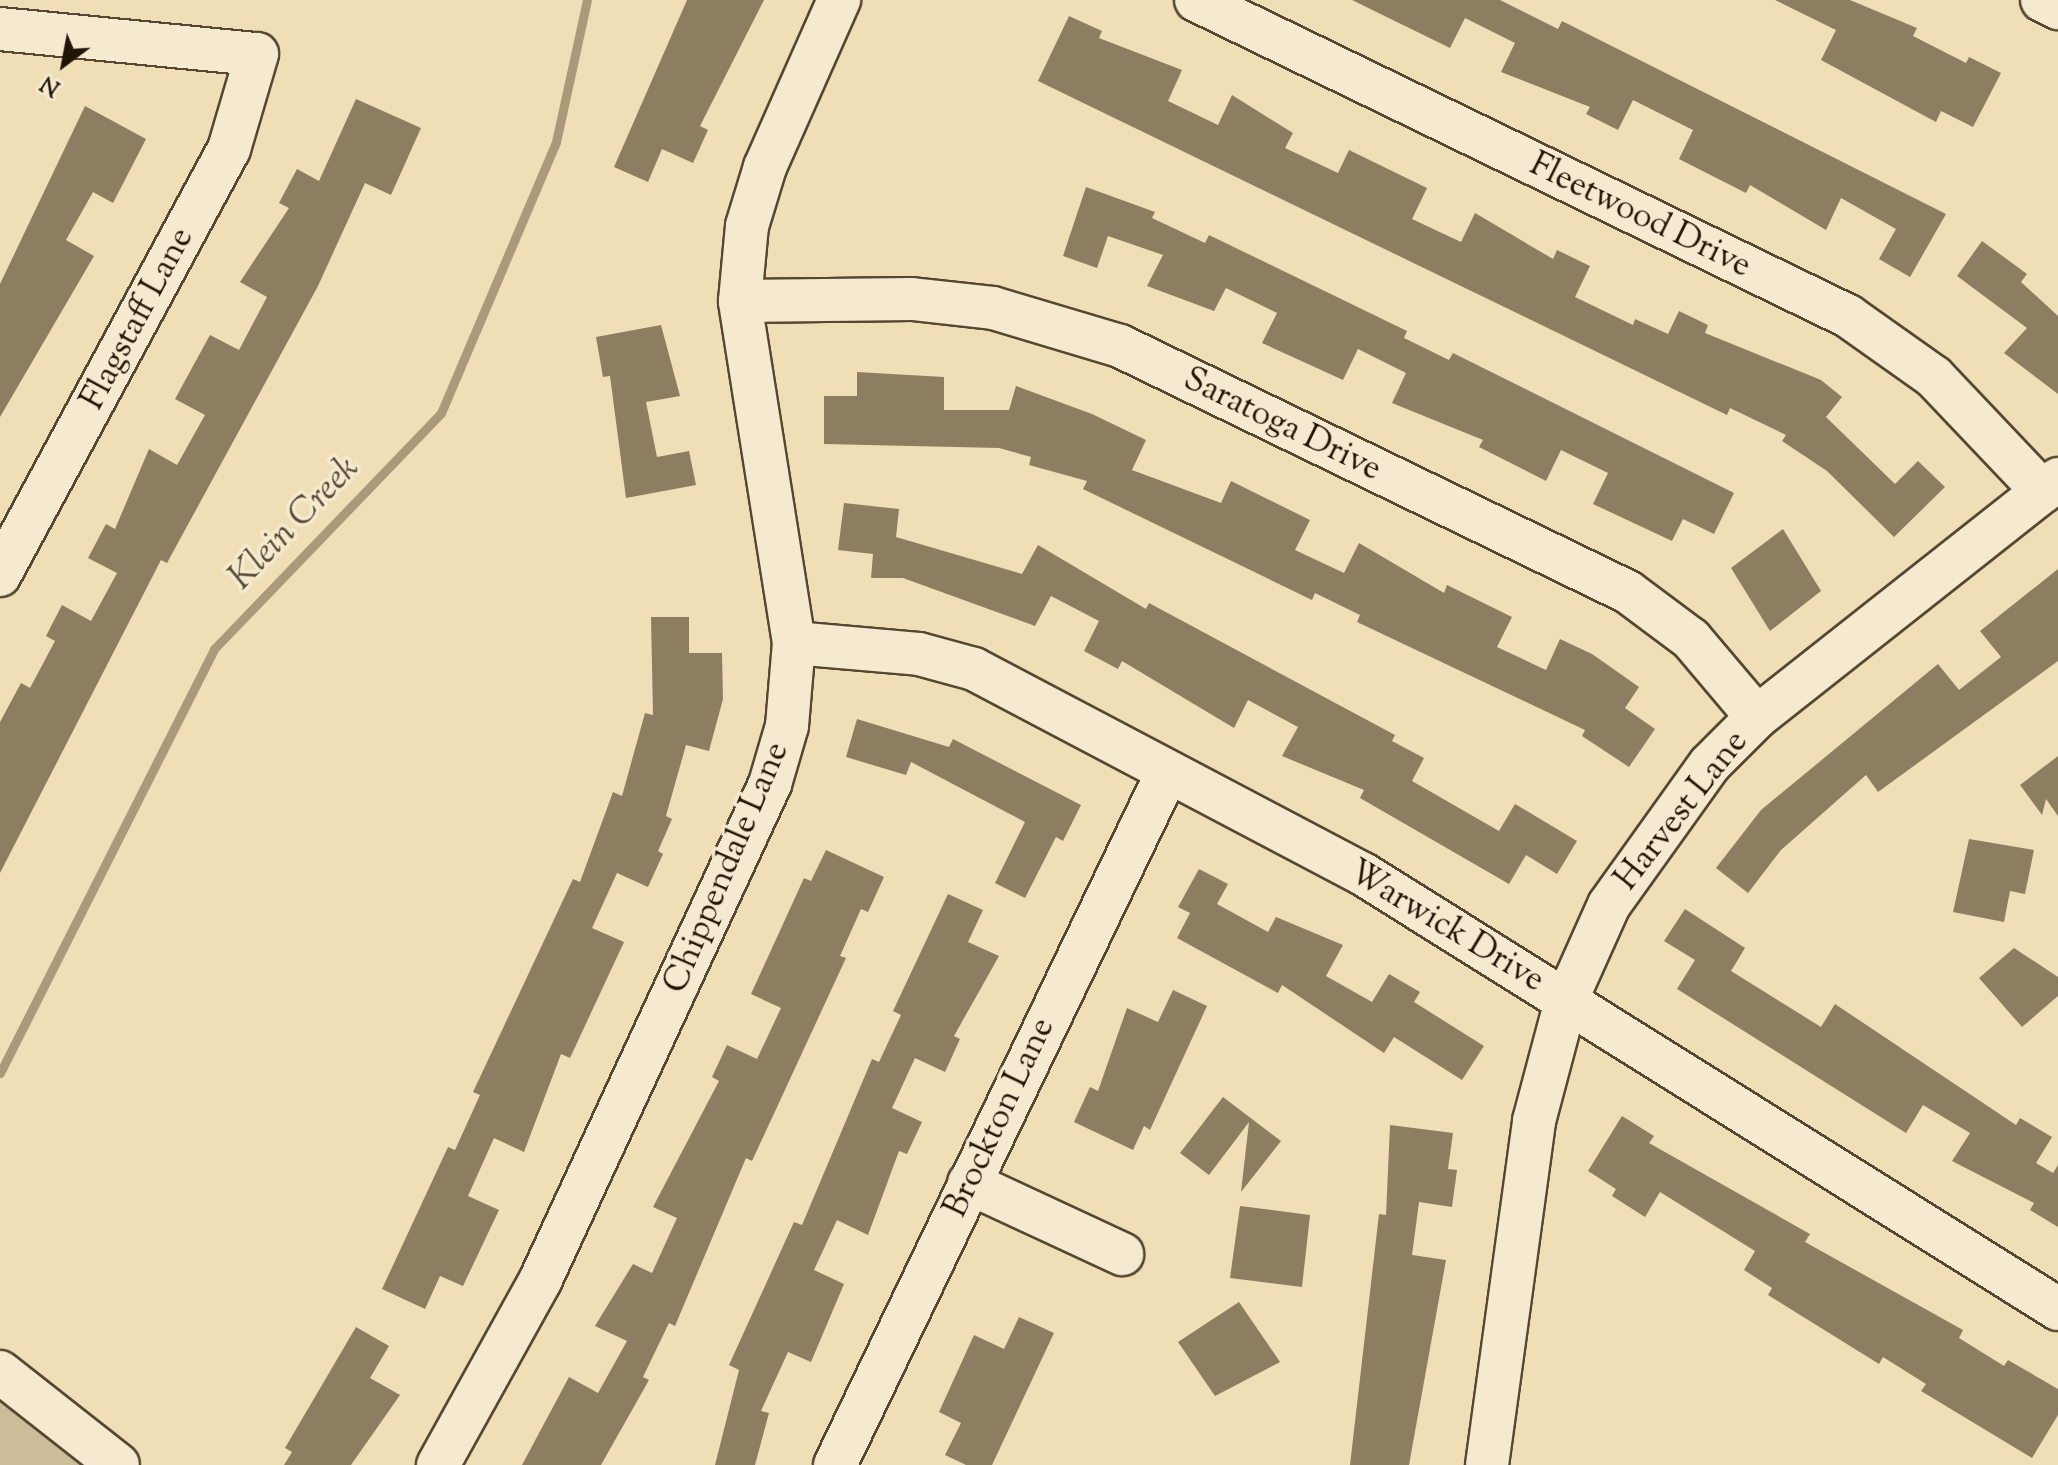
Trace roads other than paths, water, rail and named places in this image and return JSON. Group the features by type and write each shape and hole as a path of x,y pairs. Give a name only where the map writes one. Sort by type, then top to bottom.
{"street":[{"name":"Chippendale Lane","path":"438,1465 540,1281 770,784 787,726 794,643 740,301 747,226 765,167 839,0"},
{"name":"Fleetwood Drive","path":"1196,0 1848,316 1934,377 2050,486"},
{"path":"2042,0 2058,8"},
{"name":"Flagstaff Lane","path":"0,29 257,54 229,149 0,575"},
{"name":"Saratoga Drive","path":"740,301 912,299 993,308 1120,346 1628,592 1691,639 1757,717"},
{"name":"Harvest Lane","path":"1487,1465 1534,1121 1566,1001 1641,852 1757,717 2050,486"},
{"name":"Warwick Drive","path":"794,643 908,652 974,669 1363,874 2058,1309"},
{"name":"Brockton Lane","path":"835,1465 1167,773"},
{"path":"969,1183 1122,1254"},
{"path":"0,1372 118,1465"}],"waterway":[{"name":"Klein Creek","path":"0,1073 214,649 441,413 556,142 587,0"}]}
